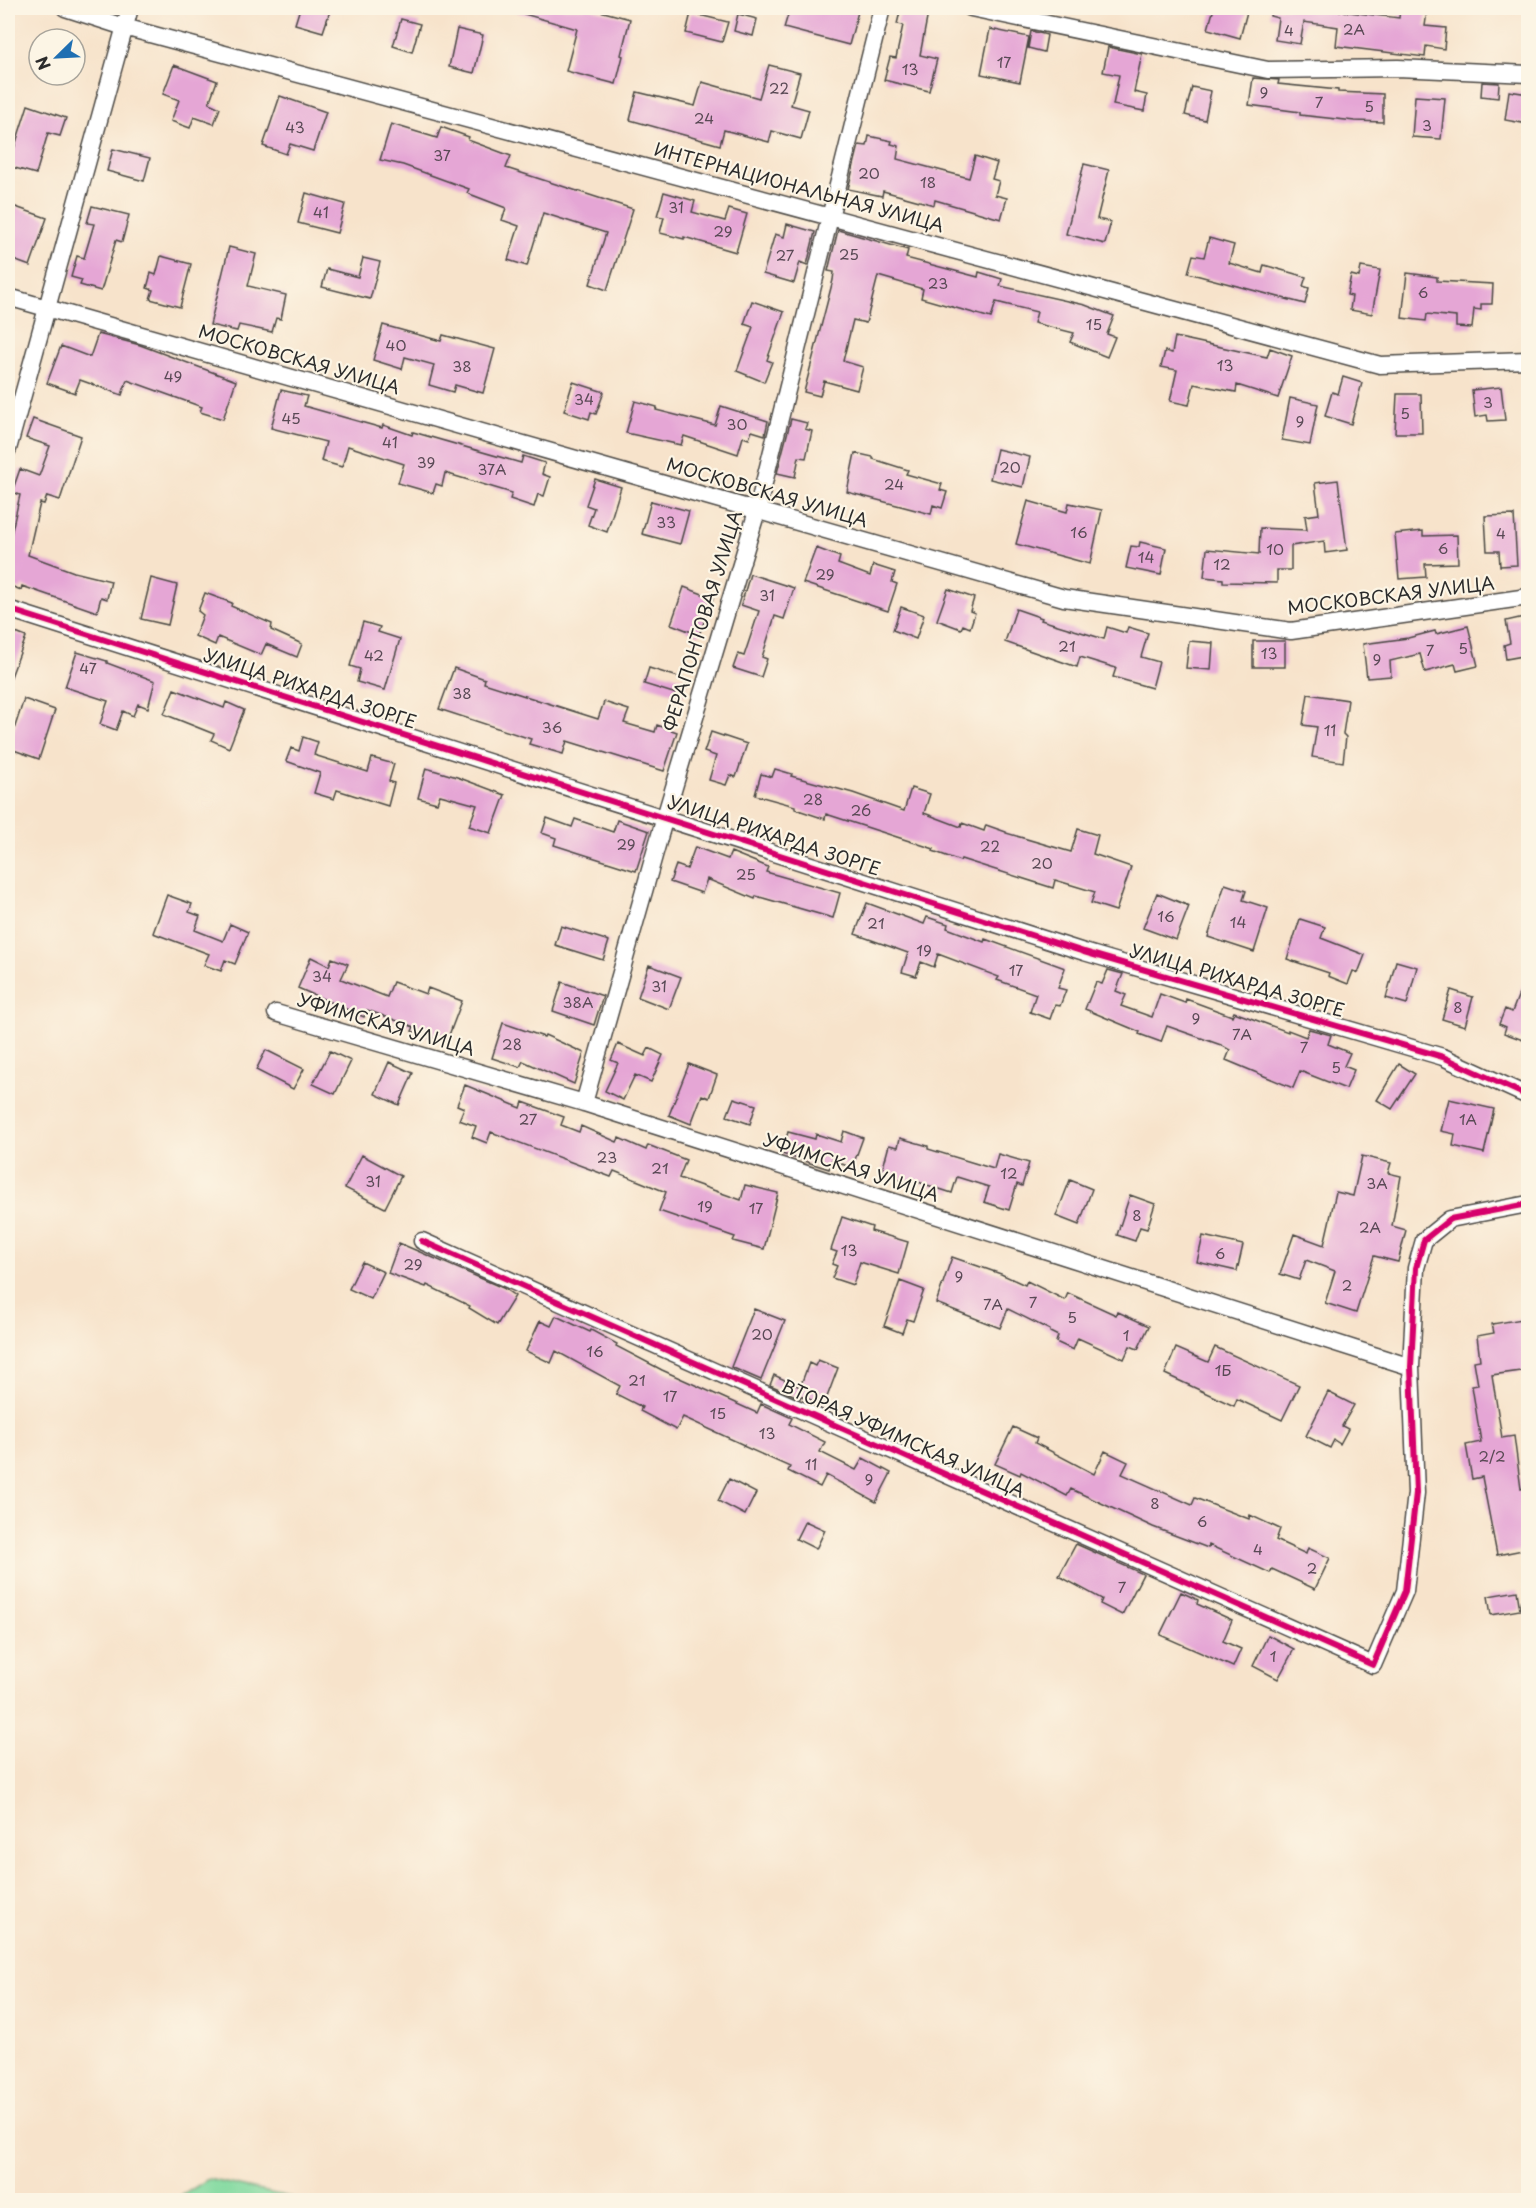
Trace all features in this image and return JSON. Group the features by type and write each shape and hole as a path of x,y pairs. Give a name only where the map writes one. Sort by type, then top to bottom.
{"street":[{"name":"ИНТЕРНАЦИОНАЛЬНАЯ УЛИЦА","path":"65,8 124,27 1380,365 1528,360"},
{"path":"8,449 130,8"},
{"name":"ФЕРАПОНТОВАЯ УЛИЦА","path":"584,1103 665,817 757,511 882,8"},
{"path":"971,8 1268,70 1398,68 1528,74"},
{"name":"МОСКОВСКАЯ УЛИЦА","path":"8,297 1064,598 1291,631 1528,597"},
{"name":"УЛИЦА РИХАРДА ЗОРГЕ","path":"8,609 1084,952 1443,1057 1528,1096"},
{"name":"УФИМСКАЯ УЛИЦА","path":"276,1013 584,1103 1411,1367"},
{"path":"1411,1367 1416,1268 1424,1240 1450,1218 1528,1204"},
{"name":"ВТОРАЯ УФИМСКАЯ УЛИЦА","path":"422,1241 1373,1665 1405,1591 1416,1493 1411,1367"}],"green space":[{"path":"208,2179 302,2200 175,2200"}],"building":[{"path":"300,8 331,8 323,32 295,24"},
{"path":"517,8 589,8 630,19 616,84 566,71 577,29 517,12"},
{"path":"790,8 859,8 849,45 784,28"},
{"path":"901,8 929,8 920,55 937,59 929,91 884,80 890,57 896,58 903,25 897,24"},
{"path":"1214,8 1248,8 1240,38 1208,29"},
{"path":"1271,8 1316,8 1399,18 1400,9 1427,12 1425,26 1446,28 1444,49 1426,46 1425,57 1336,46 1338,27 1304,22 1300,44 1275,40 1278,18 1270,16"},
{"path":"691,13 728,22 722,42 686,33"},
{"path":"738,14 757,19 753,36 734,31"},
{"path":"401,19 420,24 412,52 393,46"},
{"path":"457,29 483,35 474,73 449,67"},
{"path":"990,29 1029,37 1020,82 981,74"},
{"path":"1031,31 1047,35 1044,52 1028,48"},
{"path":"1108,47 1142,54 1134,92 1147,95 1144,111 1113,105 1119,75 1103,72"},
{"path":"174,65 217,81 209,103 220,108 214,124 194,117 190,128 171,121 179,100 163,94"},
{"path":"769,65 800,73 791,105 809,110 801,139 772,131 769,142 724,130 720,145 630,120 637,92 695,106 702,82 759,98"},
{"path":"1253,78 1279,80 1278,84 1338,90 1338,92 1383,94 1383,122 1300,115 1300,112 1249,105"},
{"path":"1482,82 1499,83 1498,98 1481,96"},
{"path":"1192,87 1211,91 1205,120 1185,115"},
{"path":"1509,91 1528,94 1528,124 1505,120"},
{"path":"280,96 326,112 313,151 290,144 286,154 263,146"},
{"path":"1415,96 1445,98 1441,139 1412,137"},
{"path":"28,105 66,118 60,136 48,133 36,174 8,166 11,148 14,149"},
{"path":"391,124 437,138 441,127 511,156 506,168 633,209 607,290 590,284 606,233 543,213 527,266 508,260 519,226 502,220 506,208 467,193 469,189 403,165 380,160"},
{"path":"869,136 892,141 891,144 899,146 897,159 969,178 975,156 997,163 992,179 999,181 995,195 1007,198 1001,219 935,200 934,205 883,191 882,196 848,189 859,145 867,146"},
{"path":"113,149 150,158 144,181 107,171"},
{"path":"1084,164 1109,170 1097,219 1111,222 1105,244 1066,234"},
{"path":"664,192 695,201 692,212 725,221 729,209 747,214 736,252 684,237 684,239 660,233 664,217 657,216"},
{"path":"306,193 345,204 337,233 298,223"},
{"path":"10,205 47,218 30,266 8,258"},
{"path":"92,206 129,215 122,242 116,240 101,291 80,285 82,280 71,277 77,256 84,258 94,224 87,223"},
{"path":"787,224 815,232 807,265 800,262 794,283 763,274 775,234 784,237"},
{"path":"838,230 908,250 906,258 978,277 979,272 1002,279 1000,286 1085,305 1114,316 1107,334 1115,337 1107,357 1070,342 1074,333 1034,323 1037,312 996,302 991,318 921,298 923,289 878,276 866,323 853,320 843,361 863,367 857,390 824,381 820,396 804,392 833,280 834,272 828,271"},
{"path":"1209,238 1234,245 1229,263 1262,273 1264,265 1306,277 1303,286 1309,288 1305,304 1188,273 1193,255 1204,257"},
{"path":"229,247 256,254 248,286 286,295 281,319 276,318 272,332 239,325 237,331 210,325"},
{"path":"161,256 191,264 180,307 150,299 153,290 147,288 151,273 156,275"},
{"path":"363,258 380,262 370,299 322,287 327,269 358,277"},
{"path":"1361,267 1380,270 1372,314 1350,310 1352,296 1347,295 1351,275 1359,277"},
{"path":"1407,273 1437,277 1437,281 1493,284 1492,304 1481,304 1481,310 1474,309 1472,328 1456,327 1456,317 1427,314 1426,321 1402,318"},
{"path":"752,301 784,312 767,360 772,362 764,382 737,371 753,327 744,324"},
{"path":"383,325 441,341 443,335 495,349 483,393 455,385 453,392 429,385 434,365 405,357 402,369 373,360"},
{"path":"98,334 140,345 236,381 223,419 200,412 202,407 127,380 122,395 80,380 75,393 47,383 61,346 90,357"},
{"path":"1175,337 1267,357 1270,348 1292,356 1278,398 1237,385 1236,392 1194,384 1189,405 1170,401 1177,370 1161,367 1165,351 1172,353"},
{"path":"1343,377 1362,383 1351,424 1325,416 1332,392 1338,394"},
{"path":"573,382 604,392 596,414 591,412 589,419 564,411"},
{"path":"1501,387 1505,420 1488,421 1487,415 1475,417 1472,390"},
{"path":"281,390 307,396 304,406 382,428 383,425 412,435 413,432 521,463 523,456 545,463 542,474 550,477 544,496 538,494 534,507 510,499 512,493 445,473 442,486 436,484 433,493 398,483 404,464 348,446 342,467 321,461 326,442 271,428"},
{"path":"1397,394 1421,394 1422,433 1395,433"},
{"path":"1290,398 1318,404 1310,445 1282,440"},
{"path":"635,401 657,407 656,410 715,425 721,406 768,421 765,435 752,431 749,439 743,437 738,454 684,436 681,445 626,433"},
{"path":"33,419 81,436 60,500 47,496 44,504 40,503 28,555 74,572 111,581 107,599 101,597 97,612 22,586 21,590 8,585 8,548 20,495 12,492 20,469 39,476 50,446 26,438"},
{"path":"791,419 807,423 805,429 812,431 806,458 799,457 795,477 777,473"},
{"path":"997,449 1030,457 1023,487 990,479"},
{"path":"855,453 908,470 906,474 942,484 940,490 947,492 942,508 933,505 931,514 847,492"},
{"path":"595,479 621,487 607,532 588,525 594,508 586,505"},
{"path":"1338,480 1347,550 1325,553 1324,541 1291,546 1291,570 1277,570 1277,583 1223,582 1223,579 1204,577 1207,549 1259,554 1260,528 1307,530 1305,516 1319,514 1315,483"},
{"path":"651,501 689,511 680,544 642,534"},
{"path":"1028,501 1067,512 1069,503 1102,510 1090,564 1016,544"},
{"path":"1514,515 1517,565 1500,566 1499,551 1487,551 1485,516"},
{"path":"1423,531 1423,536 1457,535 1458,563 1425,564 1426,577 1399,579 1395,534"},
{"path":"1140,542 1166,548 1161,575 1126,568 1131,546 1139,547"},
{"path":"816,548 840,557 838,564 870,576 873,565 895,572 892,582 897,584 888,611 803,583"},
{"path":"750,574 794,588 784,619 775,616 762,657 767,659 761,677 733,668 738,654 744,656 759,611 741,605"},
{"path":"151,578 177,585 168,625 141,619"},
{"path":"684,587 713,598 699,635 671,624"},
{"path":"948,589 974,598 970,611 975,613 970,628 963,625 961,629 937,620"},
{"path":"205,593 232,603 231,606 272,624 271,630 302,644 297,657 266,644 261,655 218,637 215,645 195,636 203,615 198,611"},
{"path":"901,607 924,615 916,639 893,630"},
{"path":"1016,609 1042,618 1041,620 1104,639 1107,627 1126,633 1128,627 1148,633 1141,657 1159,662 1152,688 1113,677 1116,668 1080,657 1077,667 1005,642"},
{"path":"1528,616 1528,655 1506,659 1504,645 1510,643 1506,621"},
{"path":"363,622 380,627 378,632 400,639 385,690 357,682 360,669 350,666"},
{"path":"1468,626 1478,666 1457,671 1455,664 1425,672 1420,654 1390,661 1391,676 1367,678 1363,644 1408,638 1435,631 1436,634"},
{"path":"8,630 26,637 9,682 8,682"},
{"path":"1189,641 1213,643 1211,670 1186,668"},
{"path":"1253,641 1285,641 1285,667 1253,667"},
{"path":"77,652 107,661 107,663 155,681 148,708 138,704 133,716 123,711 116,730 100,724 108,701 65,687"},
{"path":"454,668 485,679 484,683 598,719 604,702 629,710 624,723 655,732 657,725 677,732 664,771 567,741 563,754 529,744 531,739 439,709"},
{"path":"649,668 688,680 683,696 644,684"},
{"path":"174,689 224,708 226,702 244,710 229,748 211,740 214,734 164,714"},
{"path":"1308,694 1348,700 1343,734 1346,737 1343,762 1312,757 1317,727 1303,725"},
{"path":"24,699 55,710 39,759 8,748"},
{"path":"711,732 747,744 736,777 730,775 726,785 709,780 716,756 704,752"},
{"path":"303,737 318,742 314,755 368,772 372,758 394,764 389,781 394,783 388,806 337,790 334,799 314,793 320,773 286,761 291,748 299,751"},
{"path":"426,768 505,795 491,833 469,826 477,805 440,795 437,803 418,798"},
{"path":"775,769 904,811 911,788 930,794 924,813 961,827 962,823 984,831 986,825 1071,852 1078,829 1098,835 1093,854 1131,867 1116,911 1091,903 1095,892 1055,880 1053,888 961,859 960,861 933,851 934,849 826,814 825,819 795,809 795,806 755,795 761,774 772,777"},
{"path":"547,818 572,827 575,819 613,832 617,820 649,831 636,871 554,845 556,838 542,833"},
{"path":"695,847 728,859 731,852 768,867 766,872 840,893 833,918 756,896 755,899 707,879 702,893 670,882 676,865 687,869"},
{"path":"1225,884 1246,891 1243,900 1268,908 1254,952 1208,937"},
{"path":"1157,893 1189,906 1176,940 1143,928"},
{"path":"167,895 192,904 189,912 200,916 195,930 223,941 230,924 248,932 235,964 225,960 221,971 204,965 209,954 153,933"},
{"path":"867,903 924,924 927,917 948,924 947,928 984,942 985,939 1065,968 1058,988 1066,990 1060,1006 1055,1005 1050,1019 1030,1012 1036,994 938,954 934,967 921,962 916,976 902,972 908,953 855,934"},
{"path":"1300,919 1325,927 1321,938 1365,955 1358,973 1353,971 1348,984 1328,976 1329,973 1287,959"},
{"path":"561,926 609,941 603,960 555,945"},
{"path":"311,957 329,966 332,958 348,964 341,979 387,997 393,982 426,994 428,988 462,1001 446,1043 412,1031 414,1027 367,1010 364,1017 298,988"},
{"path":"1396,961 1417,967 1407,1004 1386,998"},
{"path":"649,965 681,977 669,1009 638,997"},
{"path":"1108,970 1123,974 1116,991 1126,995 1121,1006 1152,1017 1160,994 1185,1003 1186,999 1232,1016 1234,1012 1306,1037 1309,1029 1331,1035 1328,1044 1350,1053 1344,1066 1354,1070 1346,1089 1300,1071 1293,1088 1226,1060 1230,1050 1221,1045 1167,1026 1161,1042 1085,1009 1096,982 1102,984"},
{"path":"1527,973 1528,1042 1504,1033 1506,1027 1499,1024 1505,1009 1512,1012"},
{"path":"562,982 603,996 594,1025 553,1011"},
{"path":"1451,990 1473,997 1465,1026 1442,1019"},
{"path":"503,1023 544,1037 545,1035 584,1053 574,1084 523,1061 520,1067 492,1058"},
{"path":"618,1044 645,1056 649,1048 663,1055 651,1082 635,1075 623,1100 605,1091 618,1063 611,1060"},
{"path":"266,1050 304,1069 293,1089 256,1070"},
{"path":"330,1051 351,1061 335,1094 313,1084"},
{"path":"389,1062 413,1073 399,1105 375,1094"},
{"path":"689,1064 717,1075 709,1098 702,1095 691,1124 669,1115"},
{"path":"1399,1064 1415,1074 1392,1109 1377,1100"},
{"path":"465,1085 521,1108 523,1102 564,1117 561,1125 579,1132 581,1126 617,1142 619,1138 646,1150 648,1145 686,1160 679,1178 741,1200 745,1185 778,1193 764,1249 733,1241 735,1237 659,1211 666,1192 614,1171 611,1177 491,1132 487,1143 472,1137 476,1126 459,1120 464,1108 457,1105"},
{"path":"734,1098 756,1105 750,1124 727,1116"},
{"path":"1449,1099 1494,1109 1484,1153 1453,1146 1455,1134 1441,1131"},
{"path":"844,1131 863,1138 852,1168 832,1160 829,1169 782,1154 788,1132 815,1139 816,1134 841,1142"},
{"path":"900,1138 994,1169 998,1154 1029,1163 1022,1186 1017,1184 1009,1210 984,1202 989,1187 957,1177 952,1193 918,1182 917,1185 881,1175 889,1145 898,1147"},
{"path":"362,1155 401,1176 385,1208 345,1188"},
{"path":"1362,1156 1391,1163 1388,1173 1401,1176 1392,1226 1406,1230 1398,1262 1374,1256 1356,1313 1325,1303 1335,1271 1306,1260 1299,1280 1280,1274 1294,1234 1324,1245 1336,1192 1353,1196"},
{"path":"1070,1180 1092,1189 1079,1225 1056,1216"},
{"path":"1130,1195 1155,1204 1147,1229 1140,1227 1135,1241 1117,1235"},
{"path":"842,1217 872,1227 871,1231 908,1242 899,1274 860,1262 853,1285 832,1278 837,1266 832,1264 837,1252 831,1250"},
{"path":"1203,1236 1243,1245 1237,1271 1197,1262"},
{"path":"399,1243 503,1288 515,1296 497,1325 469,1308 470,1306 427,1285 426,1287 388,1273"},
{"path":"952,1257 1025,1285 1027,1281 1065,1300 1068,1293 1116,1315 1118,1312 1149,1326 1138,1349 1130,1346 1124,1359 1078,1338 1073,1350 1056,1342 1058,1336 1050,1330 1008,1309 1000,1328 936,1303"},
{"path":"362,1262 384,1272 371,1299 349,1289"},
{"path":"900,1281 924,1290 913,1321 907,1319 902,1333 884,1326"},
{"path":"754,1309 785,1321 761,1380 731,1367"},
{"path":"556,1316 590,1332 591,1330 662,1370 757,1413 761,1404 792,1418 789,1424 825,1442 820,1452 856,1470 863,1458 891,1473 876,1502 826,1475 820,1487 788,1471 790,1467 683,1417 676,1430 640,1411 642,1407 616,1394 620,1386 556,1351 551,1363 526,1351 540,1321 551,1326"},
{"path":"1522,1319 1528,1370 1492,1375 1502,1438 1514,1436 1521,1489 1528,1487 1528,1549 1497,1555 1482,1477 1472,1479 1466,1445 1481,1442 1472,1386 1478,1385 1474,1361 1480,1360 1477,1336 1494,1333 1492,1324"},
{"path":"1215,1347 1299,1385 1282,1420 1237,1399 1234,1406 1165,1374 1176,1348 1208,1362"},
{"path":"818,1360 838,1368 824,1405 770,1385 774,1375 800,1387 809,1363 815,1366"},
{"path":"1328,1392 1354,1405 1342,1426 1348,1429 1340,1444 1334,1440 1330,1448 1306,1436"},
{"path":"1013,1427 1037,1438 1035,1443 1094,1474 1105,1451 1128,1462 1122,1474 1192,1505 1195,1498 1249,1519 1250,1515 1280,1529 1276,1540 1306,1554 1308,1548 1330,1558 1315,1589 1272,1569 1270,1573 1209,1545 1208,1548 1153,1527 1071,1489 1067,1496 1021,1472 1020,1475 995,1464"},
{"path":"729,1479 756,1493 745,1515 718,1501"},
{"path":"805,1521 825,1530 816,1549 796,1539"},
{"path":"1076,1544 1143,1574 1122,1615 1100,1604 1102,1599 1059,1576"},
{"path":"1517,1591 1520,1610 1491,1615 1488,1596"},
{"path":"1181,1592 1198,1600 1197,1604 1232,1620 1223,1641 1241,1649 1233,1667 1160,1635"},
{"path":"1268,1635 1294,1649 1278,1679 1253,1666"}],"cycle path":[{"path":"8,609 1084,952 1443,1057 1528,1096"},
{"path":"422,1241 1373,1665 1405,1591 1416,1493 1411,1367 1416,1268 1424,1240 1450,1219 1528,1204"}]}
